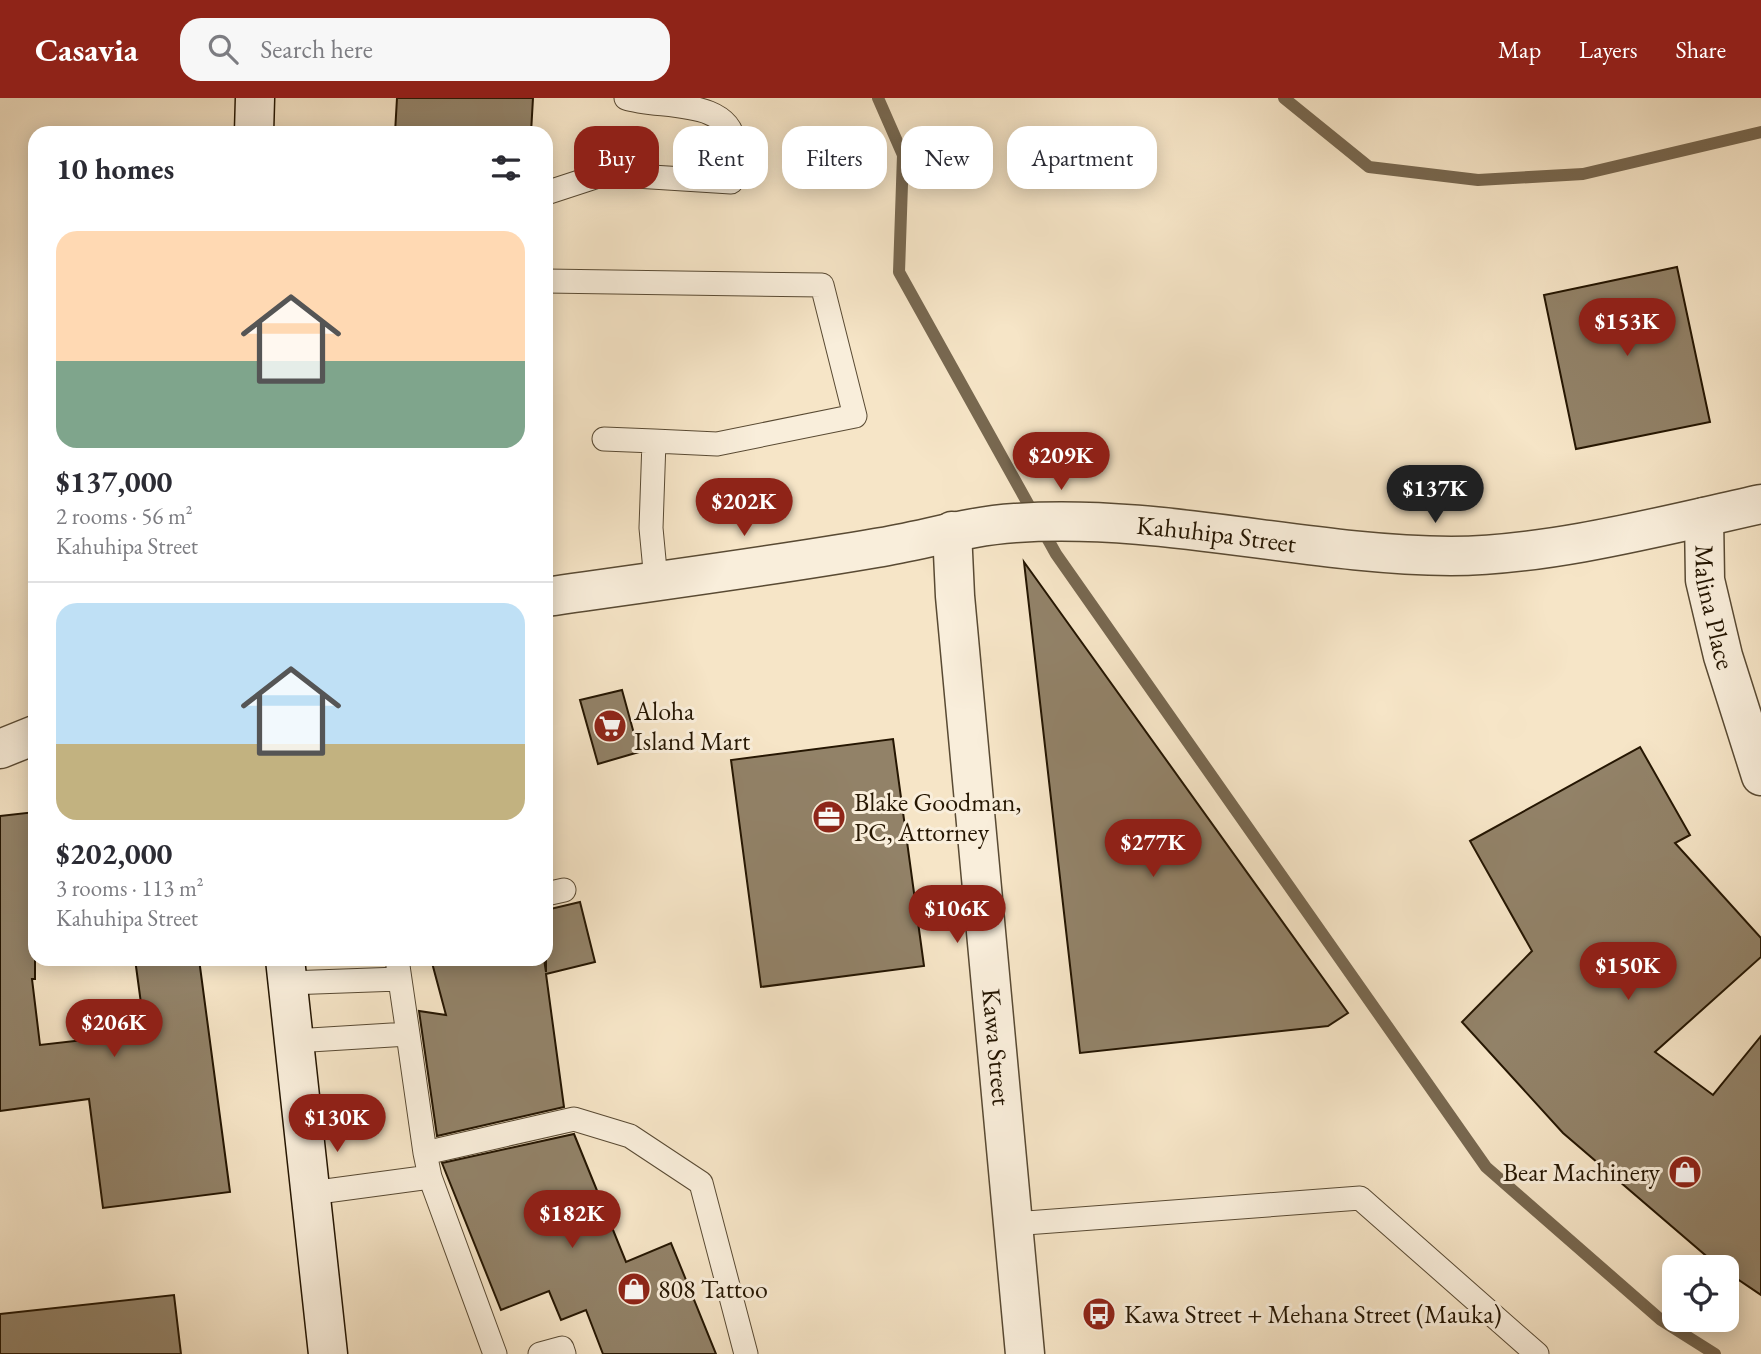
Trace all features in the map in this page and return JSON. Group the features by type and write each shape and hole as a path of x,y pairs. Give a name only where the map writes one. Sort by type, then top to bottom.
{"street":[{"path":"254,126 255,98"},
{"name":"Kahuhipa Street","path":"553,596 878,548 952,531 1014,523 1110,521 1371,551 1453,556 1527,549 1761,504"},
{"name":"Malina Place","path":"1704,517 1705,580 1723,656 1761,776"},
{"name":"Kawa Street","path":"952,531 955,596 1025,1354"},
{"path":"0,748 28,737"},
{"path":"286,971 328,1354"}],"lane":[{"path":"553,191 604,174 731,182 734,142 728,125 716,113 697,105 658,105 626,98"},
{"path":"553,281 822,285 855,416 717,444 604,439"},
{"path":"654,441 650,528 656,581"},
{"path":"286,971 398,969 430,1177 495,1354"},
{"path":"294,1041 408,1034"},
{"path":"425,1153 574,1118 630,1136 701,1183 746,1354"},
{"path":"311,1194 430,1177"},
{"path":"1013,1224 1360,1198 1537,1354"},
{"path":"540,1354 562,1348 564,1354"}],"building":[{"path":"397,98 533,98 531,126 395,126"},
{"path":"1677,267 1710,422 1576,449 1544,295"},
{"path":"1024,562 1348,1013 1328,1026 1080,1053"},
{"name":"Aloha Island Mart","path":"622,690 639,752 598,764 580,700"},
{"path":"893,739 924,966 761,987 731,760"},
{"path":"1640,747 1690,835 1675,843 1761,938 1761,957 1655,1052 1713,1095 1761,1036 1761,1295 1739,1280 1739,1255 1705,1255 1563,1133 1462,1022 1532,951 1470,841"},
{"path":"28,813 28,966 35,966 35,979 32,979 40,1045 145,1033 136,966 200,966 230,1192 103,1208 89,1099 0,1111 0,816"},
{"path":"580,902 595,962 546,974 564,1107 437,1136 419,1011 446,1015 433,966 545,966 546,972 546,966 553,966 553,908"},
{"path":"574,1134 626,1262 671,1243 716,1354 603,1354 586,1310 561,1320 549,1291 501,1310 442,1163"},
{"path":"174,1295 181,1354 0,1354 0,1314"}],"waterway":[{"path":"878,98 903,155 899,272 1056,554 1486,1167 1661,1320 1715,1354"},
{"path":"1284,98 1369,167 1478,180 1583,174 1761,132"}],"place":[{"name":"Aloha Island Mart","path":"610,726"},
{"name":"Blake Goodman, PC, Attorney","path":"829,817"},
{"name":"Bear Machinery","path":"1685,1172"},
{"name":"808 Tattoo","path":"634,1289"},
{"name":"Kawa Street + Mehana Street (Mauka)","path":"1099,1314"}]}
